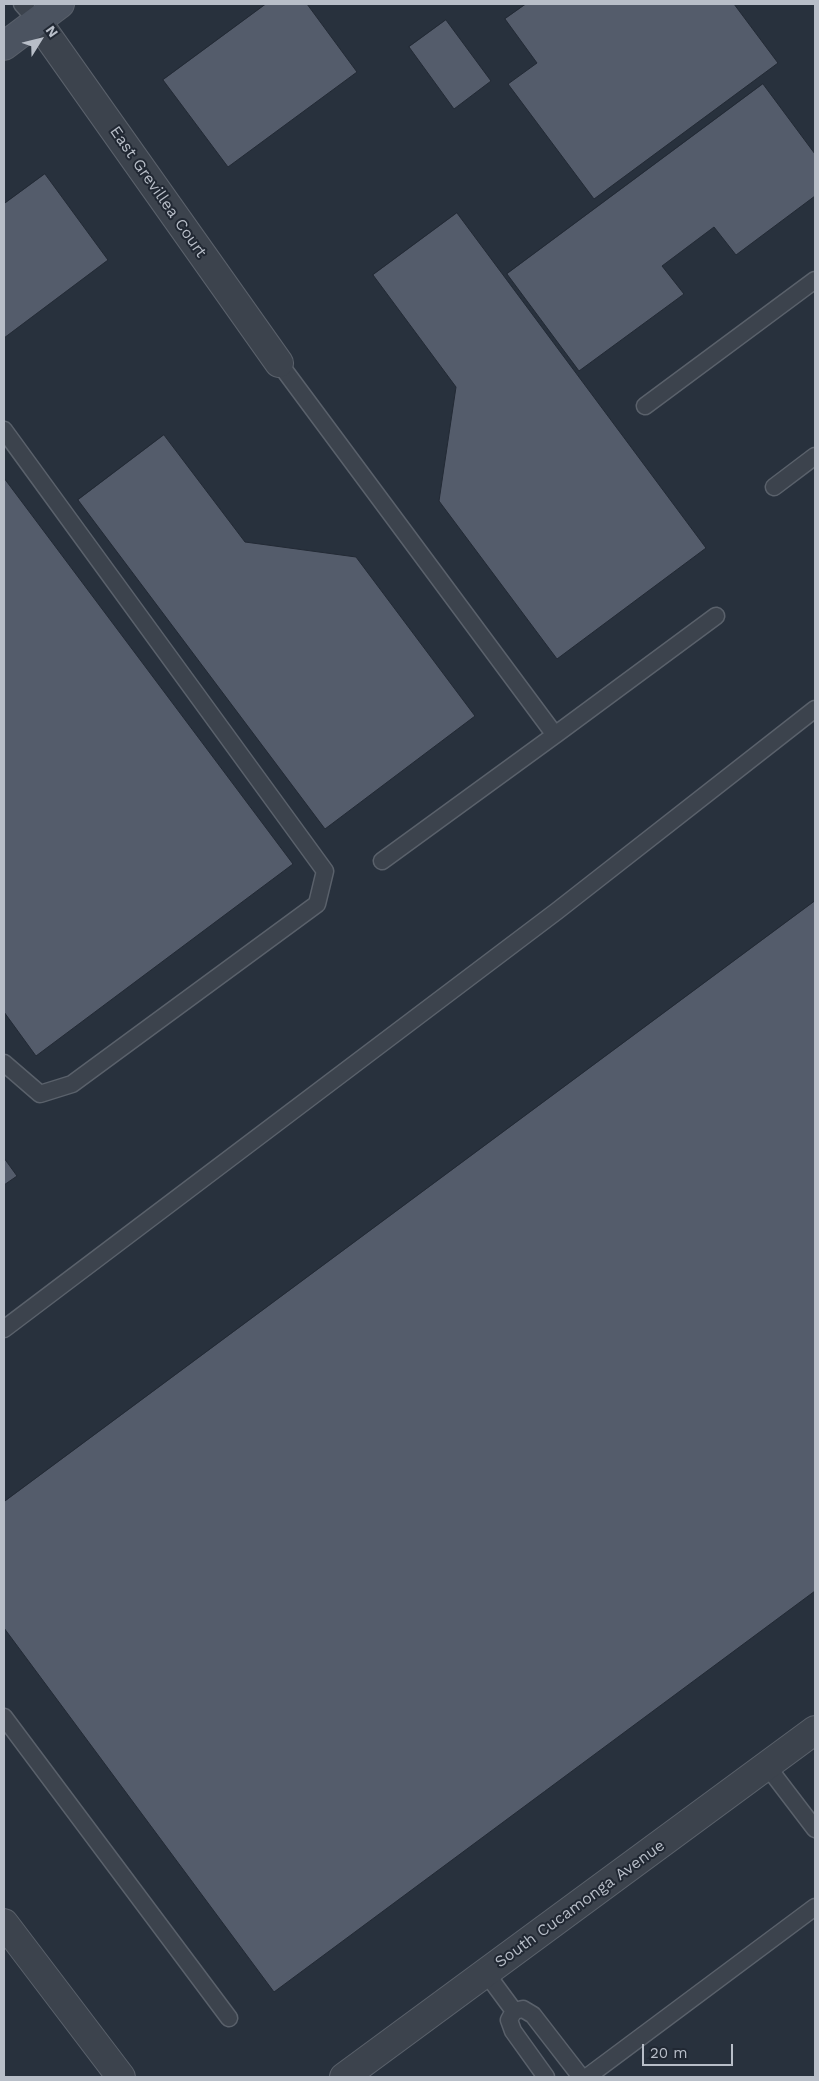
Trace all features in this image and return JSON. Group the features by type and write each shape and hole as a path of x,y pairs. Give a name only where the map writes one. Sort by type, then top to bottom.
{"street":[{"path":"4,46 30,12 60,4"},
{"name":"East Grevillea Court","path":"30,12 279,363"},
{"name":"South Cucamonga Avenue","path":"344,2077 815,1730"},
{"path":"4,1923 121,2077"}],"lane":[{"path":"645,406 815,280"},
{"path":"279,363 555,735"},
{"path":"4,430 325,871 317,904 72,1084 40,1094 4,1064"},
{"path":"774,487 815,456"},
{"path":"382,861 716,616"},
{"path":"4,1329 557,911 815,709"},
{"path":"4,1717 229,2018"},
{"path":"767,1766 815,1829"},
{"path":"587,2077 815,1906"},
{"path":"486,1973 514,2011"},
{"path":"546,2077 513,2030 509,2020 514,2011 523,2009 533,2015 581,2077"}],"building":[{"path":"266,4 307,4 357,72 228,167 163,80"},
{"path":"526,4 734,4 778,63 594,199 508,84 537,63 505,19"},
{"path":"446,20 491,81 454,109 409,47"},
{"path":"763,84 815,154 815,196 736,255 714,227 662,266 684,294 579,371 507,274"},
{"path":"45,174 108,260 4,338 4,204"},
{"path":"457,213 706,548 557,659 439,501 456,387 373,275"},
{"path":"164,435 245,542 356,557 475,716 325,829 78,500"},
{"path":"4,478 293,864 36,1056 4,1012"},
{"path":"815,901 815,1591 274,1992 4,1628 4,1502"},
{"path":"4,1158 17,1176 4,1185"}]}
